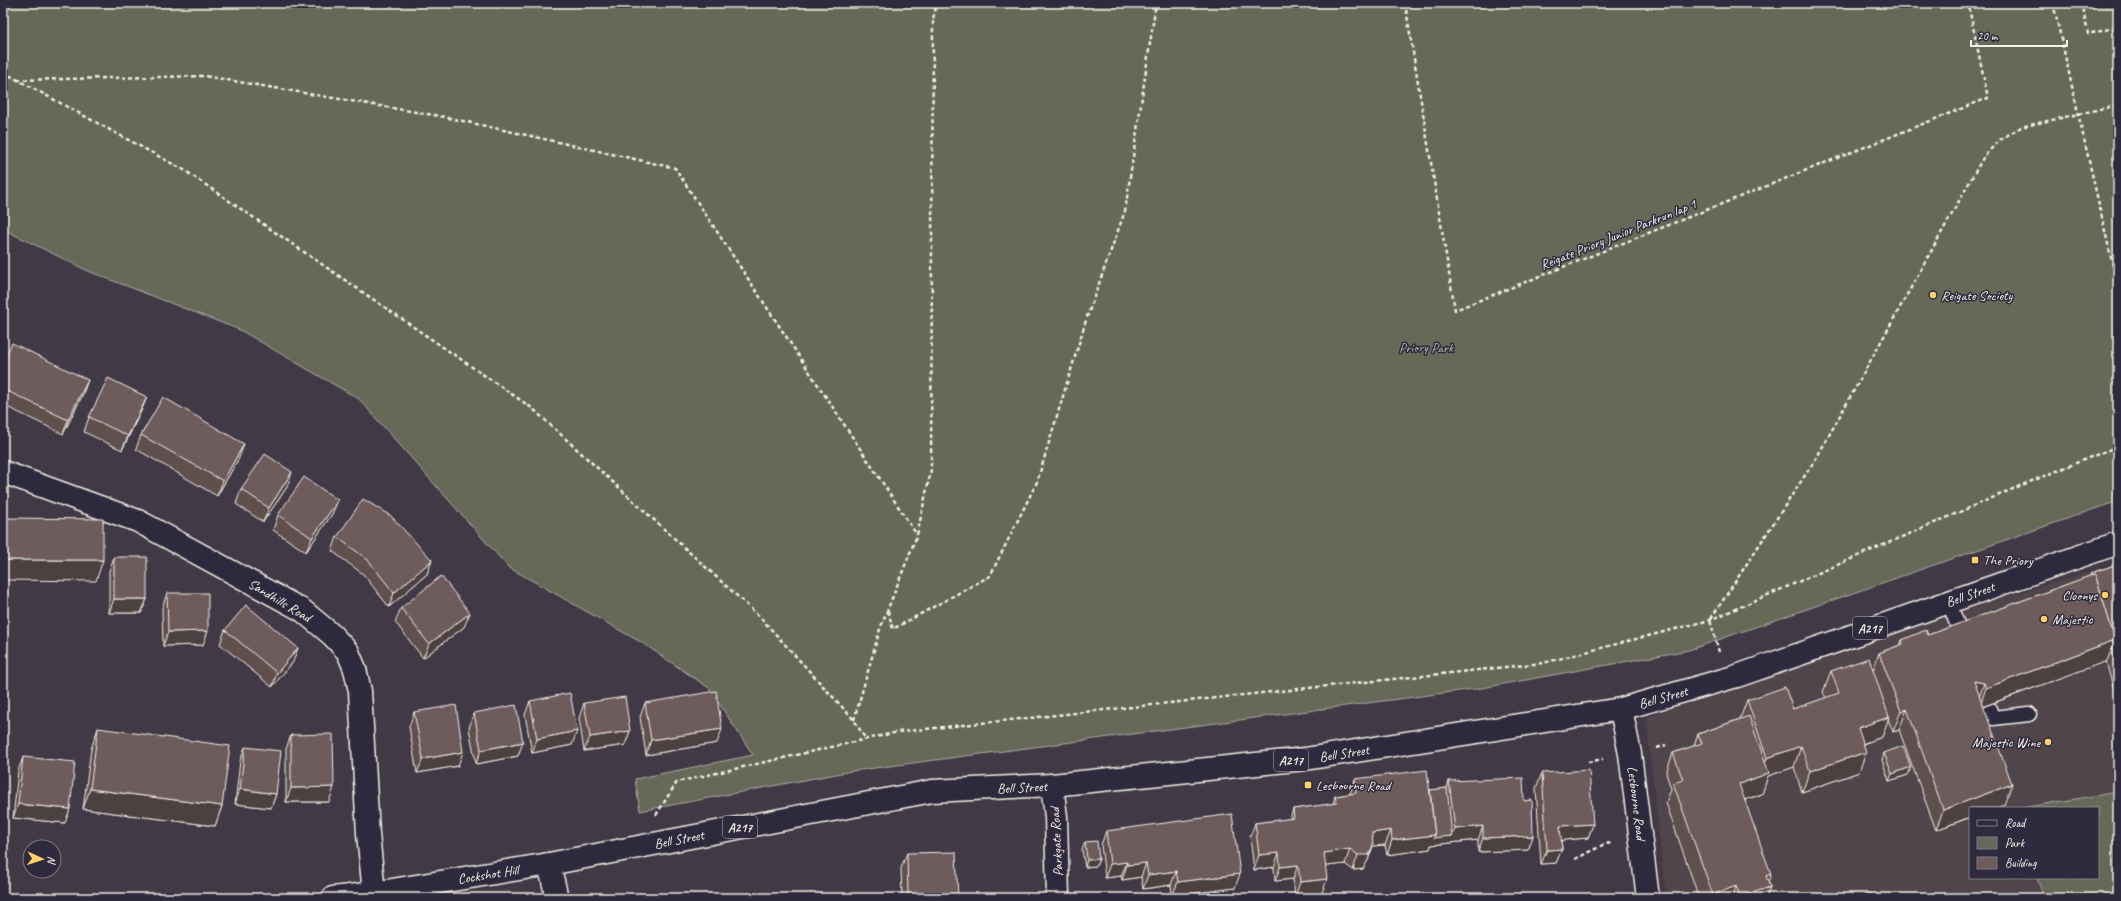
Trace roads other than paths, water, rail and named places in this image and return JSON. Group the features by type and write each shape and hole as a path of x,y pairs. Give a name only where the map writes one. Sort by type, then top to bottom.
{"main road":[{"name":"Sandhills Road","path":"3,472 138,521 302,610 332,635 348,652 355,669 360,691 368,834 374,894"},
{"name":"Bell Street","path":"549,864 932,791 1052,785 1305,759 1621,709 1737,676 1948,601 2118,543"},
{"name":"Lesbourne Road","path":"1621,709 1630,754 1648,898"},
{"name":"Parkgate Road","path":"1052,785 1056,817 1058,898"},
{"name":"Cockshot Hill","path":"333,898 374,894 549,864"},
{"path":"549,864 557,898"}],"lane":[{"path":"1948,601 1963,639"},
{"path":"1987,705 1993,718 2029,714"}],"place":[{"name":"Reigate Society","path":"1933,295"},
{"name":"The Priory","path":"1975,560"},
{"name":"Cloonys","path":"2105,595"},
{"name":"Majestic","path":"2044,619"},
{"name":"Majestic Wine","path":"2048,742"},
{"name":"Lesbourne Road","path":"1308,785"}],"park label":[{"name":"Priory Park","path":"1426,347"}]}
